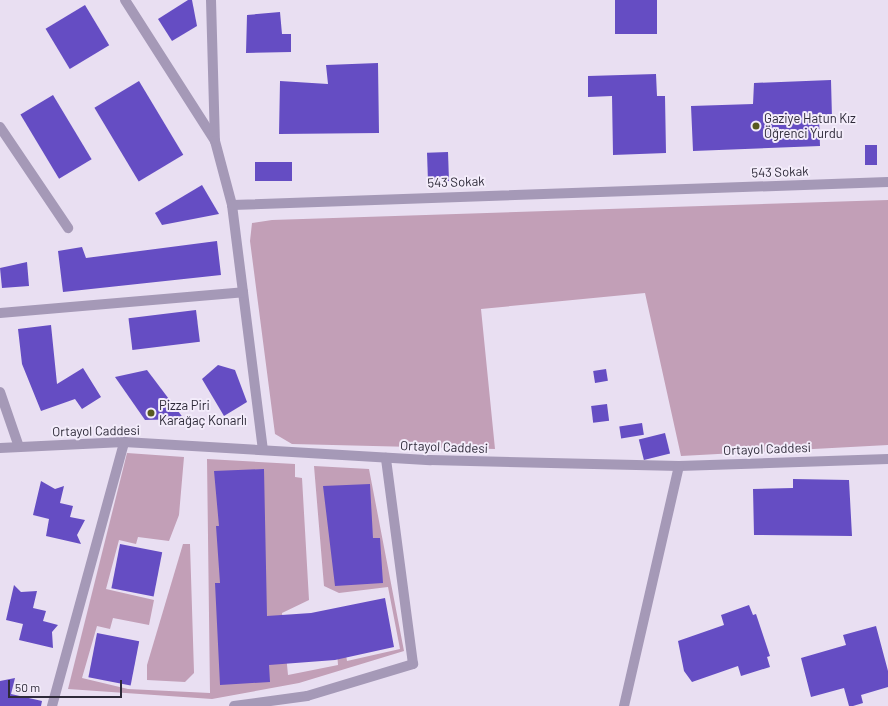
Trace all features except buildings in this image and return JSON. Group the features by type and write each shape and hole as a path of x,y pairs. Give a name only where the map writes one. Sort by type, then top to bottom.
{"street":[{"path":"125,0 215,141"},
{"path":"211,0 215,141 232,204 263,449"},
{"path":"0,127 68,228"},
{"name":"543 Sokak","path":"232,204 888,182"},
{"path":"0,313 243,292"},
{"path":"0,392 19,447"},
{"path":"52,706 124,442"},
{"name":"Ortayol Caddesi","path":"0,448 124,442 263,449 386,458 678,466 888,459"},
{"path":"234,706 307,696 413,664 386,458"},
{"path":"624,706 678,466"}],"shaded area":[{"path":"888,200 888,445 681,456 645,293 481,309 495,449 292,444 275,434 250,241 252,223 272,220"},
{"path":"127,453 184,457 179,515 169,541 138,537 136,544 119,540 106,589 154,600 149,625 113,618 110,629 97,626 82,678 128,689 210,693 207,459 295,464 295,477 302,478 309,600 282,613 288,675 338,665 334,611 339,609 347,661 400,649 388,587 339,593 324,586 314,466 369,469 404,651 299,683 212,699 68,689"},
{"path":"183,544 190,544 194,673 185,682 147,680 147,665"}],"place":[{"name":"Gaziye Hatun Kız Öğrenci Yurdu","path":"756,126"},
{"name":"Pizza Piri Karağaç Konarlı","path":"151,413"}]}
